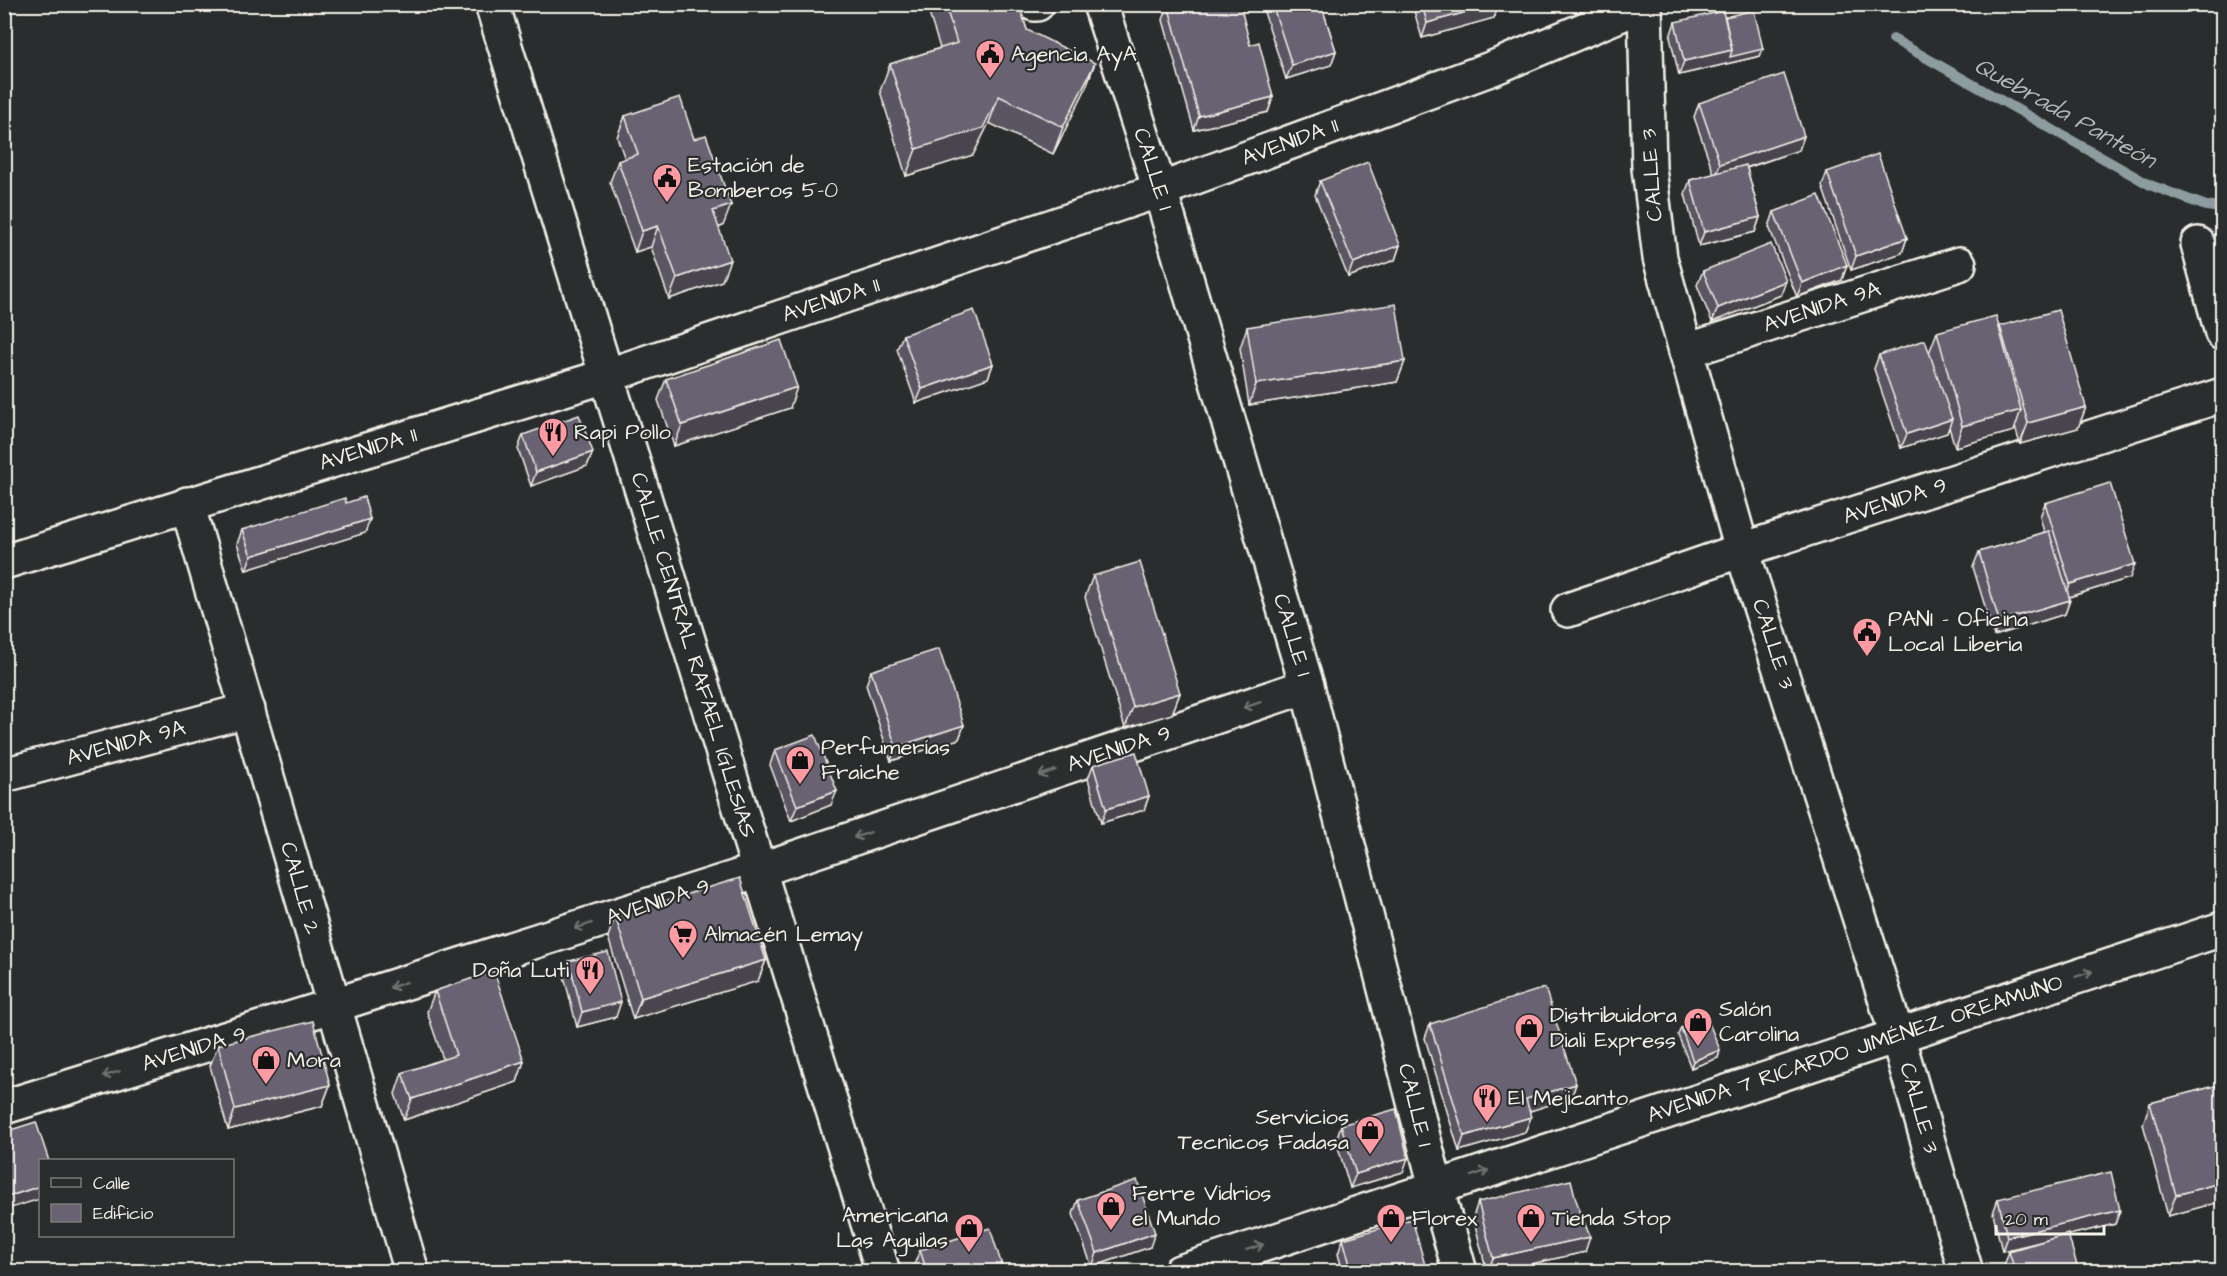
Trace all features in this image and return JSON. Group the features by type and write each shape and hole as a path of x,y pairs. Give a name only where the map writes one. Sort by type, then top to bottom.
{"street":[{"name":"CALLE CENTRAL RAFAEL IGLESIAS","path":"492,4 883,1272"},
{"name":"CALLE 1","path":"1100,4 1160,190 1307,686 1460,1272"},
{"name":"AVENIDA 11","path":"4,562 606,375 1160,190 1493,68 1645,5"},
{"name":"CALLE 3","path":"1645,5 1649,168 1659,258 1742,550 1897,1035 1966,1272"},
{"path":"2198,244 2223,333"},
{"name":"AVENIDA 9A","path":"1686,351 1959,264"},
{"name":"AVENIDA 9","path":"1568,610 1742,550 2223,395"},
{"name":"CALLE 2","path":"187,504 412,1272"},
{"name":"AVENIDA 9","path":"4,1107 335,1005 759,870 1307,686"},
{"name":"AVENIDA 9A","path":"4,775 248,710"},
{"name":"AVENIDA 7 RICARDO JIMÉNEZ OREAMUNO","path":"1180,1272 2223,929"}],"building":[{"name":"Agencia AyA","path":"945,4 1019,4 1027,30 1095,63 1063,127 999,96 983,128 916,149 890,64 957,43"},
{"path":"1240,4 1250,45 1259,42 1273,97 1199,116 1168,5"},
{"path":"1272,4 1321,4 1336,51 1292,65"},
{"path":"1422,4 1495,4 1427,23"},
{"path":"1754,10 1763,49 1730,57 1732,50 1725,17"},
{"path":"1723,11 1732,50 1684,61 1675,22"},
{"path":"1784,74 1804,136 1720,164 1699,103"},
{"name":"Estación de Bomberos 5-0","path":"680,97 694,139 706,135 731,205 713,211 730,260 677,278 658,226 642,231 618,161 638,154 625,116"},
{"path":"1878,154 1907,238 1856,256 1827,172"},
{"path":"1368,162 1400,245 1353,263 1320,181"},
{"path":"1746,165 1760,217 1704,232 1690,180"},
{"path":"1819,195 1847,265 1802,283 1774,212"},
{"path":"1771,244 1786,281 1718,308 1703,271"},
{"path":"1396,304 1405,361 1256,384 1247,327"},
{"path":"974,310 993,364 922,389 903,335"},
{"path":"2058,310 2086,407 2028,423 2000,326"},
{"path":"1996,316 2021,410 1962,426 1937,332"},
{"path":"781,340 797,387 682,425 666,379"},
{"path":"1925,340 1952,419 1907,434 1879,355"},
{"path":"579,415 593,452 536,472 523,435"},
{"path":"2110,483 2135,564 2070,584 2045,503"},
{"path":"364,497 370,519 251,556 242,530 345,498 346,503"},
{"path":"2049,531 2070,600 1999,621 1979,552"},
{"path":"1140,562 1180,693 1133,707 1093,576"},
{"path":"939,649 964,725 896,747 871,671"},
{"name":"Perfumerías Fraiche","path":"815,735 837,791 797,806 775,750"},
{"path":"1136,752 1149,796 1106,809 1093,765"},
{"name":"Almacén Lemay","path":"740,878 766,960 641,998 615,916"},
{"path":"608,952 621,1002 582,1012 569,961"},
{"path":"494,971 524,1061 412,1099 402,1073 456,1055 435,991"},
{"path":"1545,988 1576,1084 1526,1099 1531,1117 1464,1136 1430,1024"},
{"name":"Salón Carolina","path":"1707,1018 1720,1050 1693,1061 1681,1028"},
{"name":"Mora","path":"313,1021 330,1085 235,1109 218,1045"},
{"path":"2223,1084 2223,1182 2176,1195 2150,1103"},
{"name":"Servicios Tecnicos Fadasa","path":"1396,1109 1408,1158 1356,1174 1341,1125"},
{"path":"36,1122 48,1159 39,1159 39,1186 4,1198 4,1132"},
{"path":"2111,1172 2120,1210 2007,1237 1998,1199"},
{"name":"Ferre Vidrios el Mundo","path":"1137,1180 1155,1233 1097,1253 1078,1200"},
{"path":"1571,1180 1590,1237 1493,1258 1478,1202"},
{"path":"1412,1219 1427,1272 1352,1272 1343,1239"},
{"path":"990,1228 1004,1272 927,1272 920,1250"},
{"path":"2068,1234 2078,1269 2069,1272 2015,1272 2009,1251"}],"waterway":[{"name":"Quebrada Panteón","path":"1893,39 2150,185 2206,206 2222,208"}],"place":[{"name":"Agencia AyA","path":"990,80"},
{"name":"Estación de Bomberos 5-0","path":"667,204"},
{"name":"Rapi Pollo","path":"553,458"},
{"name":"PANI - Oficina Local Liberia","path":"1867,658"},
{"name":"Perfumerías Fraiche","path":"800,786"},
{"name":"Almacén Lemay","path":"683,960"},
{"name":"Doña Luti","path":"590,996"},
{"name":"Salón Carolina","path":"1698,1048"},
{"name":"Distribuidora Diali Express","path":"1529,1054"},
{"name":"Mora","path":"266,1086"},
{"name":"El Mejicanto","path":"1487,1124"},
{"name":"Servicios Tecnicos Fadasa","path":"1370,1156"},
{"name":"Ferre Vidrios el Mundo","path":"1111,1232"},
{"name":"Florex","path":"1391,1244"},
{"name":"Tienda Stop","path":"1531,1244"},
{"name":"Americana Las Aguilas","path":"969,1254"}]}
